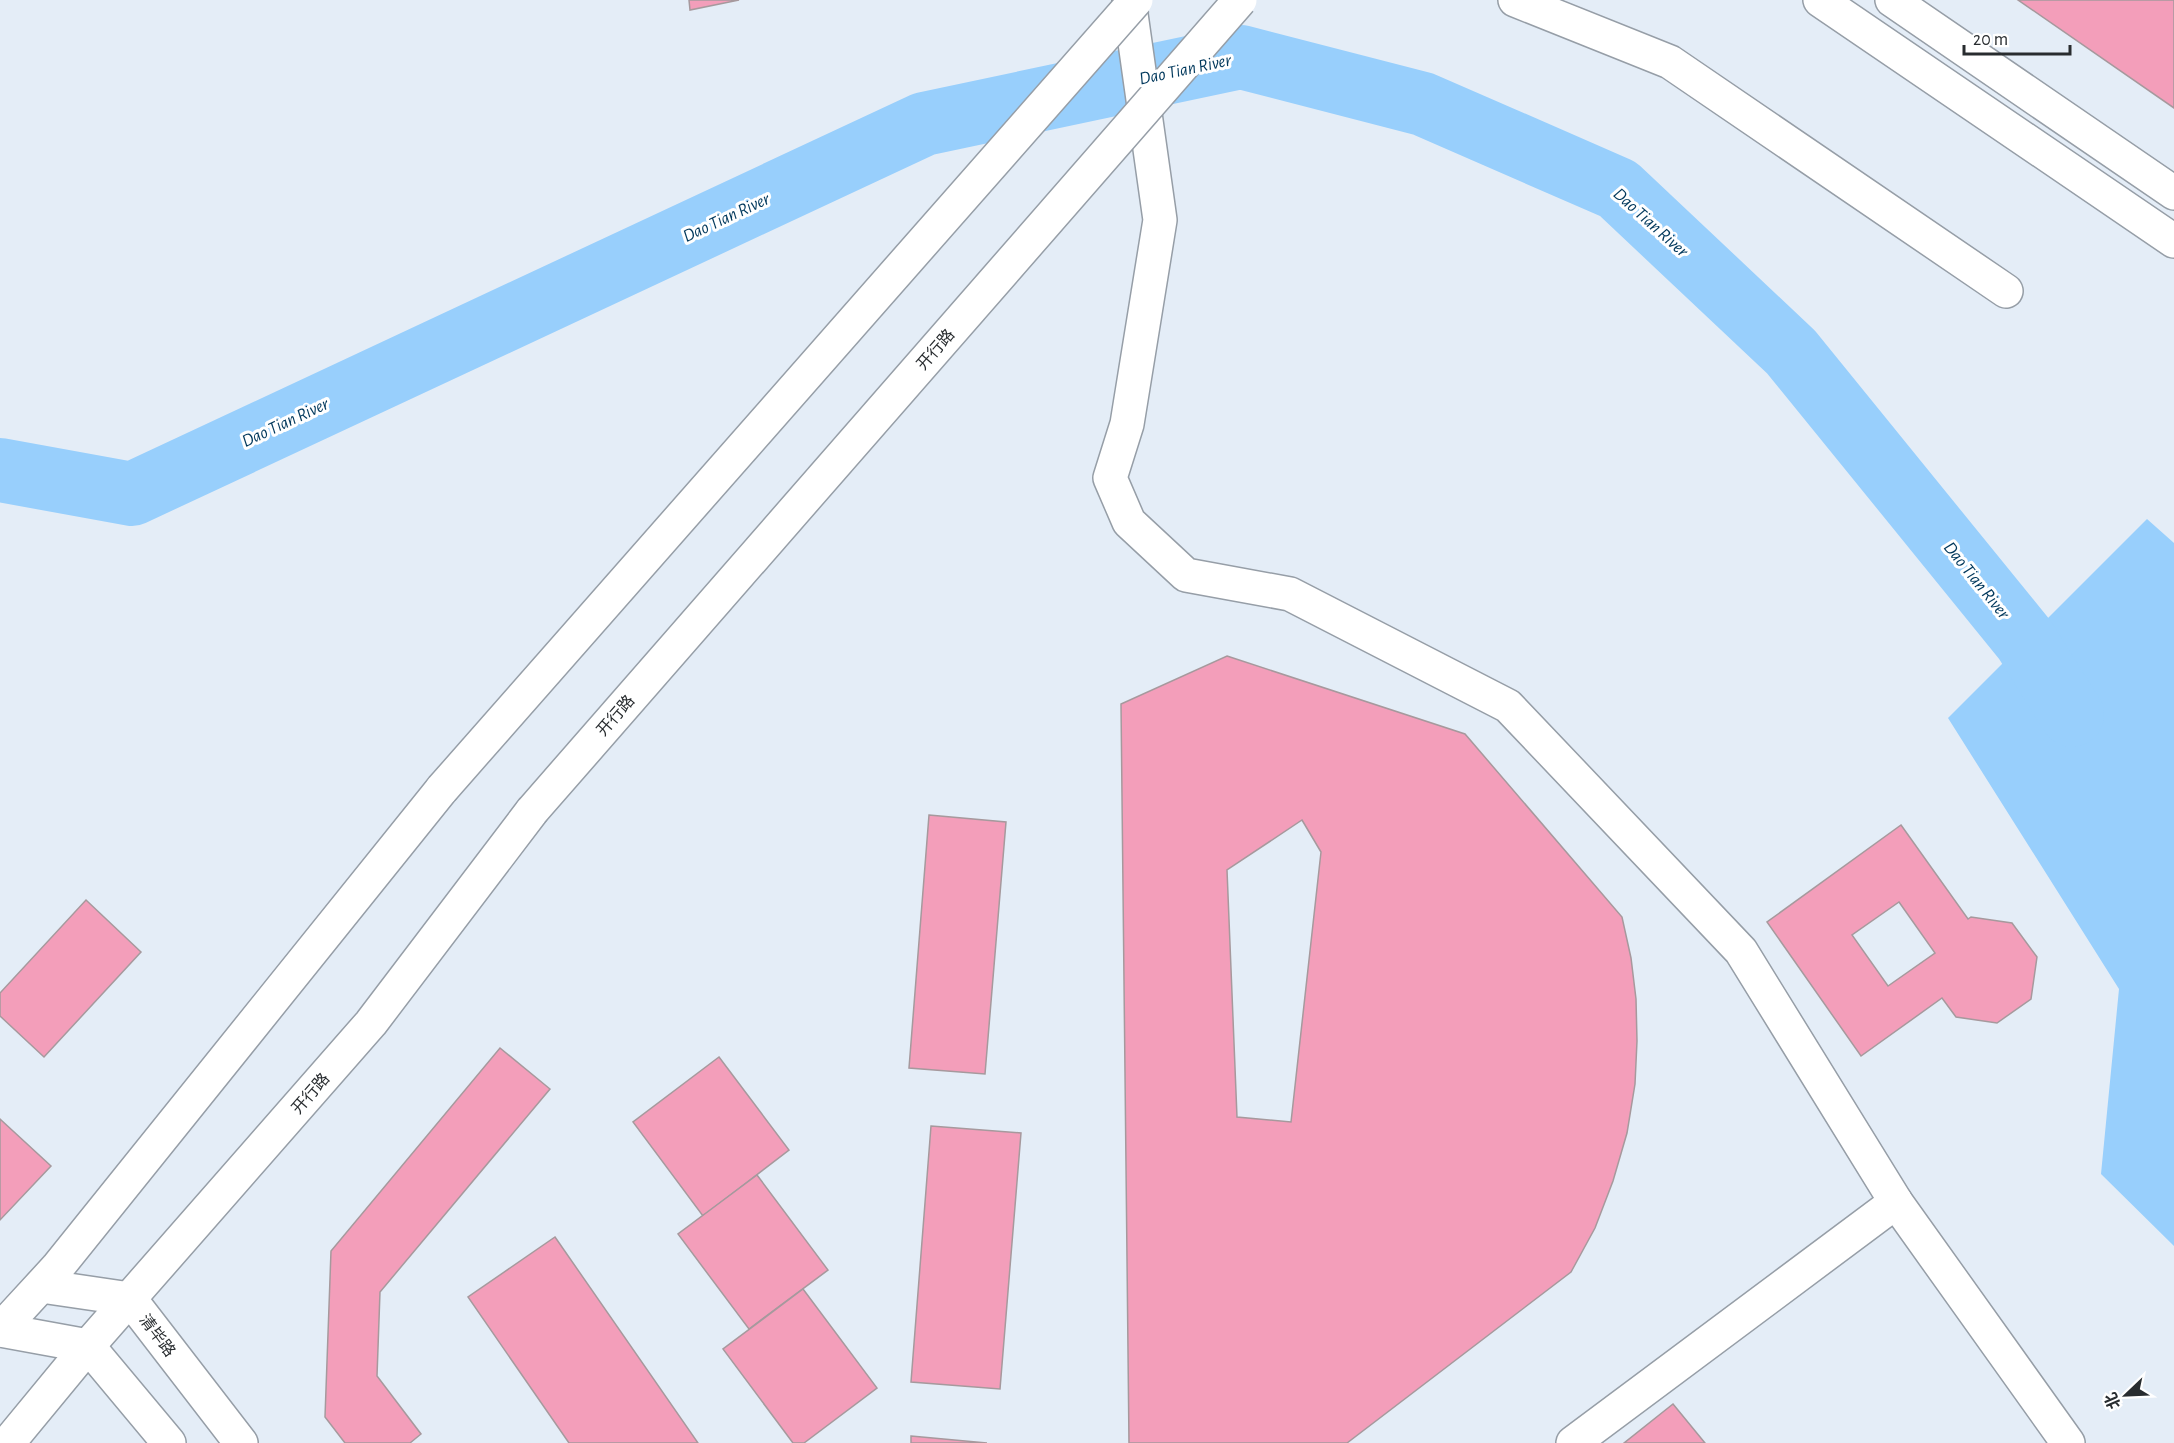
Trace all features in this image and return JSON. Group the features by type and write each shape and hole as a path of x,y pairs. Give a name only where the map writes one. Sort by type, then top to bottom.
{"main road":[{"path":"1129,0 1160,220 1127,424 1110,478 1129,522 1185,575 1290,594 1508,706 1741,951 1896,1202 2068,1443"},
{"path":"0,1330 40,1286 442,789 1136,0"},
{"name":"开行路","path":"8,1443 88,1346 371,1023 532,811 1240,0"},
{"path":"1515,0 1670,62 2006,291"},
{"path":"1820,0 2174,241"},
{"path":"1892,0 2174,193"},
{"path":"1573,1443 1896,1202"},
{"name":"清毕路","path":"40,1286 130,1299 241,1443"},
{"path":"0,1330 88,1346 169,1443"}],"water":[{"path":"2147,519 2174,543 2174,1246 2101,1174 2119,989 1948,718"}],"building":[{"path":"689,0 739,0 690,10"},
{"path":"2018,0 2174,0 2174,108"},
{"path":"1227,656 1465,734 1622,917 1631,958 1636,999 1635,1084 1627,1133 1613,1181 1595,1228 1571,1272 1347,1443 1129,1443 1121,704","holes":["1302,820 1321,852 1291,1122 1237,1117 1227,870"]},
{"path":"929,815 1006,822 985,1074 909,1068"},
{"path":"1901,825 1968,919 1971,917 2012,923 2037,957 2031,999 1997,1023 1956,1017 1942,998 1861,1056 1767,922","holes":["1899,902 1935,953 1888,986 1852,935"]},
{"path":"86,900 141,952 44,1057 0,1016 0,993"},
{"path":"500,1048 550,1089 380,1292 377,1376 421,1434 410,1443 345,1443 325,1417 331,1251"},
{"path":"719,1057 789,1150 703,1216 633,1122"},
{"path":"0,1119 51,1166 0,1220"},
{"path":"931,1126 1021,1133 1000,1389 911,1382"},
{"path":"757,1175 828,1270 749,1329 678,1234"},
{"path":"555,1237 698,1443 569,1443 468,1297"},
{"path":"803,1289 877,1388 804,1443 793,1443 723,1349"},
{"path":"1673,1404 1705,1443 1624,1443"},
{"path":"911,1436 987,1443 911,1443"}],"waterway":[{"name":"Dao Tian River","path":"0,470 132,494 924,124 1241,57 1423,104 1618,189 1791,352 2025,640 2072,715"}]}
